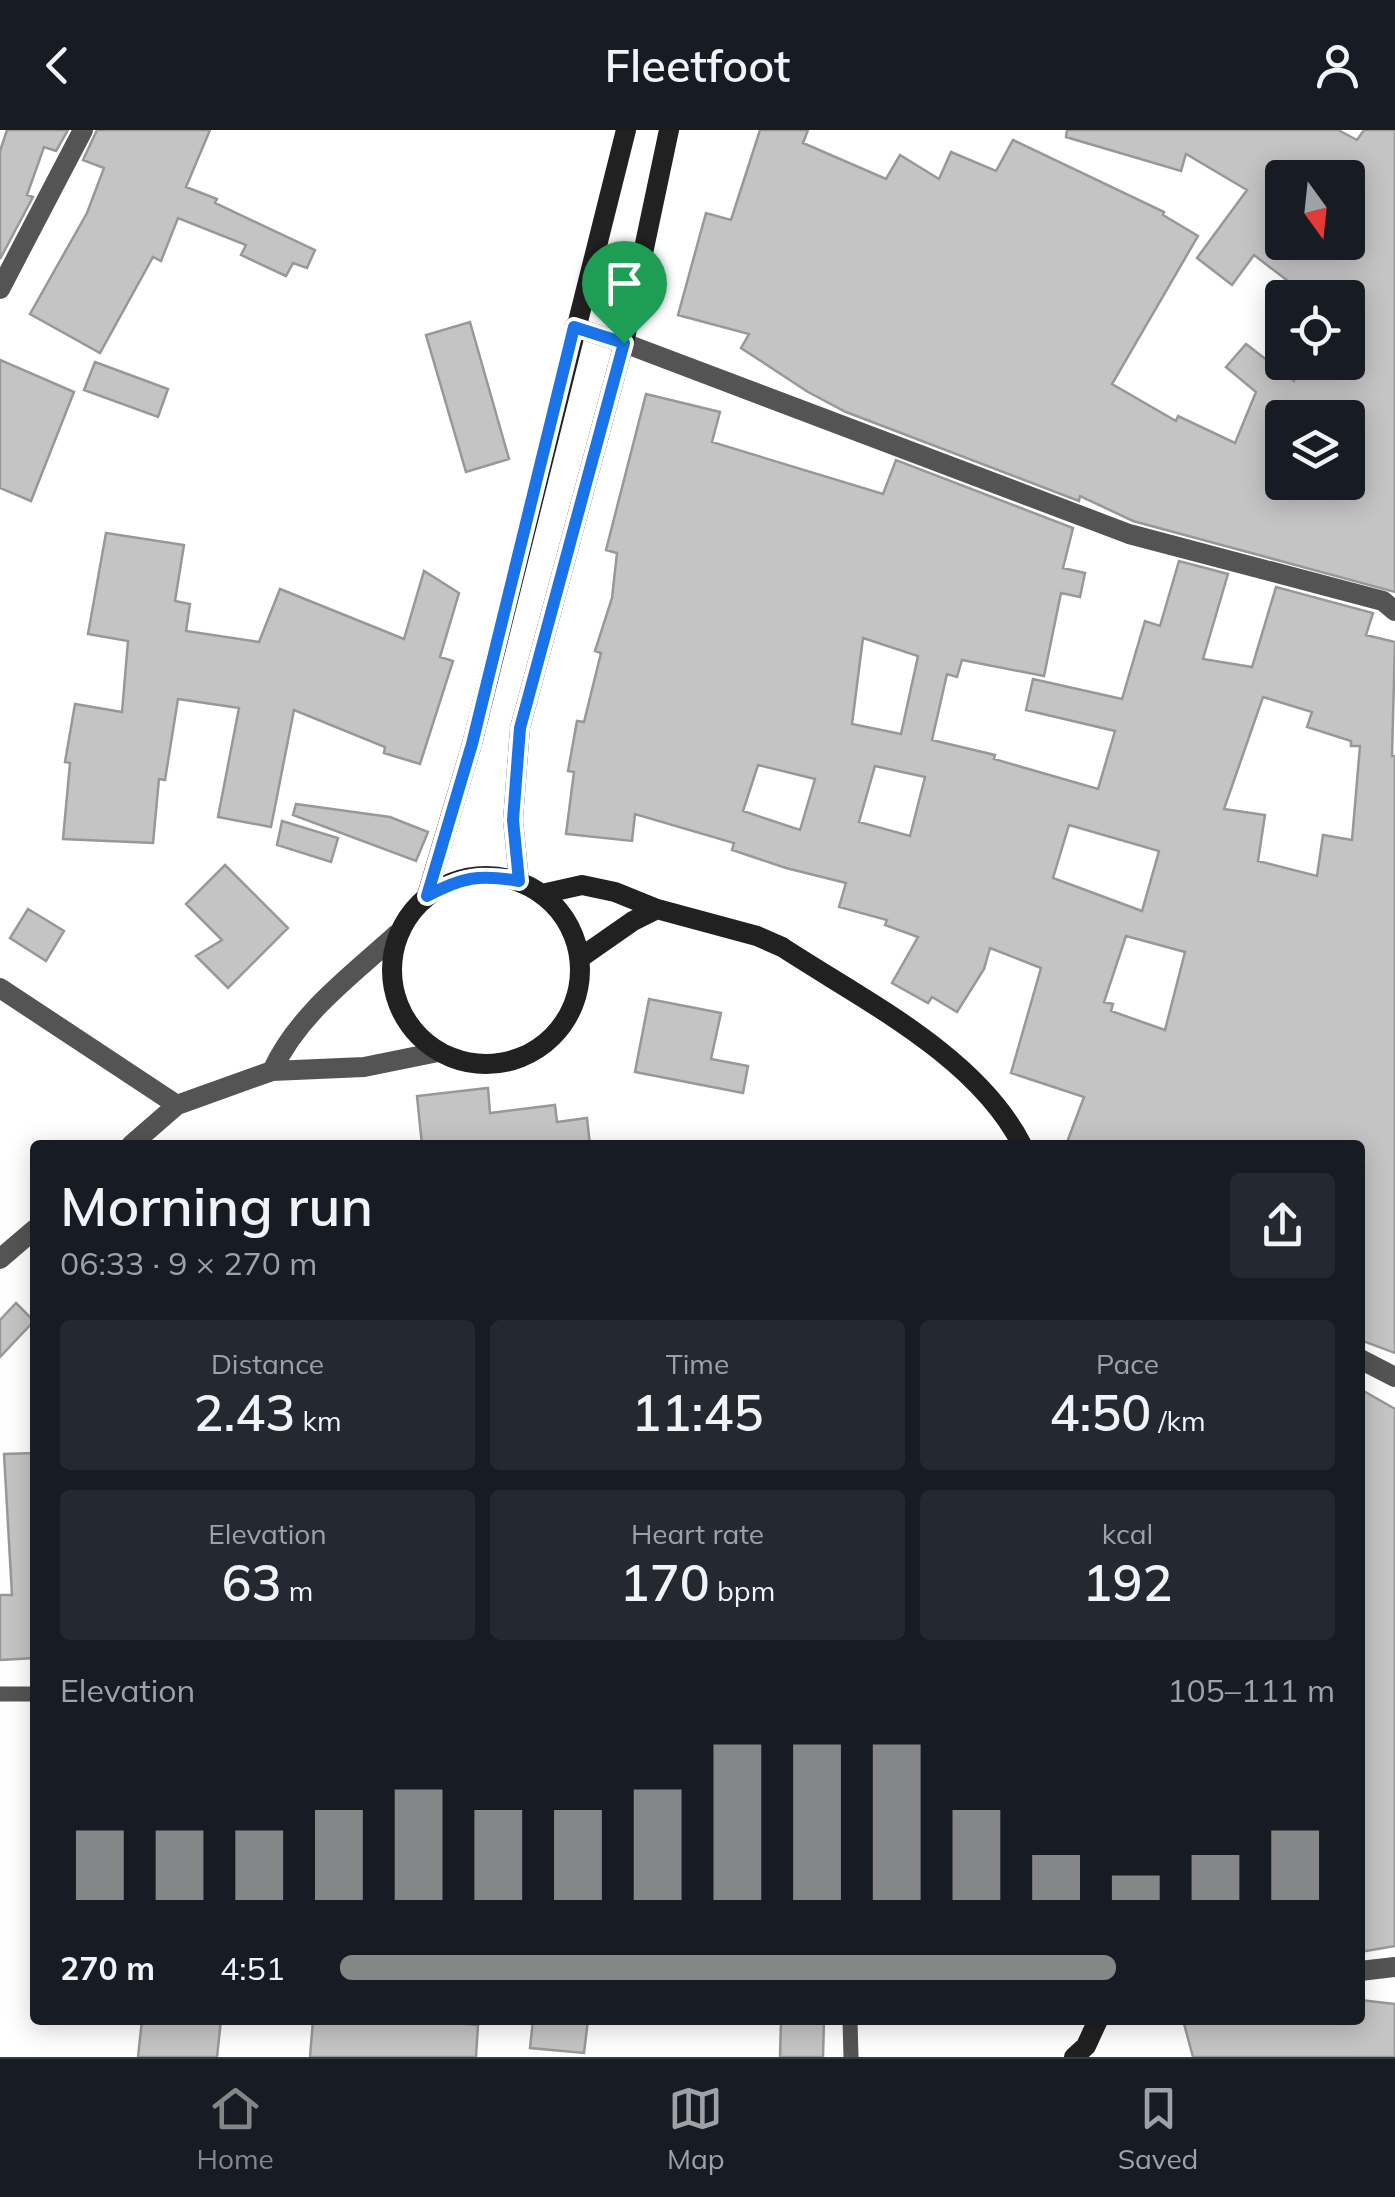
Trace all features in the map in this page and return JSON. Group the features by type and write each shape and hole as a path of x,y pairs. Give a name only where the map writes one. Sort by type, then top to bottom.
{"main road":[{"path":"427,896 472,744 626,130"},
{"path":"519,881 513,820 520,728 624,343 669,130"},
{"path":"487,875 519,881 542,894 560,912 573,934 580,958 579,984 572,1009 558,1032 514,1060 462,1062 438,1052 412,1030 396,1001 390,967 397,934 427,896 455,880 487,875"},
{"path":"542,894 582,886 615,892 657,909 757,936 782,947 949,1058 981,1086 1009,1119 1020,1140"},
{"path":"580,958 657,909"},
{"path":"1074,2057 1086,2046 1096,2025"}],"street":[{"path":"0,289 84,130"},
{"path":"574,327 1128,534 1383,601 1395,611"},
{"path":"272,1071 282,1048 299,1025 397,934"},
{"path":"0,988 177,1105"},
{"path":"137,1140 177,1105 272,1071 364,1066 438,1052"},
{"path":"0,1259 30,1233"},
{"path":"1365,1362 1395,1377"},
{"path":"1365,1970 1395,1967"}],"lane":[{"path":"0,1694 30,1694"},
{"path":"850,2025 851,2057"}],"building":[{"path":"7,130 68,130 56,151 44,147 27,195 33,197 0,259 0,151"},
{"path":"97,130 210,130 186,187 315,250 307,268 293,263 286,276 241,255 246,245 178,218 161,261 153,257 100,353 30,314 87,213 104,168 83,160"},
{"path":"760,130 808,130 803,143 886,179 900,155 939,179 951,152 996,171 1013,140 1164,212 1163,215 1198,236 1112,384 1176,421 1178,416 1235,443 1256,392 1226,367 1246,344 1265,359 1265,380 1365,380 1365,280 1287,280 1254,255 1232,285 1197,258 1247,190 1186,154 1181,171 1066,137 1067,130 1338,130 1357,140 1364,130 1395,130 1395,592 1133,521 1080,496 1079,501 846,412 808,392 741,348 749,334 678,315 706,213 731,220"},
{"path":"470,322 509,459 466,472 426,335"},
{"path":"0,360 74,392 31,501 0,488"},
{"path":"95,362 168,389 158,417 84,390"},
{"path":"646,394 720,412 712,442 883,494 896,460 1073,528 1063,568 1085,573 1080,597 1061,593 1044,676 962,660 957,677 947,674 932,740 995,755 994,759 1098,789 1115,731 1026,710 1033,679 1122,699 1145,621 1160,626 1179,561 1228,574 1203,659 1252,667 1276,587 1373,613 1366,635 1395,642 1395,1353 1365,1342 1365,1140 1068,1140 1084,1097 1011,1073 1041,968 990,948 984,969 957,1012 932,997 928,1003 892,983 918,937 885,925 887,920 839,907 846,883 786,868 732,850 734,843 635,814 632,841 566,834 574,772 568,771 577,721 584,722 601,653 595,651 612,598 617,553 606,550","holes":["863,638 918,656 901,734 852,724","1263,697 1312,712 1307,727 1351,741 1351,746 1360,746 1352,840 1323,835 1317,876 1258,861 1265,815 1224,809","758,765 815,779 800,830 743,811","875,766 925,777 910,836 859,822","1069,825 1159,851 1142,911 1053,878","1126,936 1185,952 1165,1030 1111,1011 1113,1004 1104,1002"]},
{"path":"106,533 184,545 175,601 190,604 186,631 259,642 280,589 404,639 424,571 459,593 440,657 453,661 420,764 384,753 385,747 294,710 271,827 218,817 239,708 178,699 165,780 159,779 153,843 63,839 70,763 65,762 75,704 122,712 128,641 88,634"},
{"path":"296,804 390,817 428,832 416,861 293,815"},
{"path":"282,821 338,838 331,862 277,845"},
{"path":"225,865 288,928 228,988 196,956 222,940 186,904"},
{"path":"28,909 64,931 46,961 10,938"},
{"path":"649,999 721,1013 711,1059 748,1066 743,1093 635,1072"},
{"path":"488,1088 490,1113 555,1105 557,1122 587,1118 589,1140 421,1140 417,1096"},
{"path":"16,1303 30,1317 30,1325 0,1357 0,1320"},
{"path":"1365,1392 1395,1409 1395,1946 1365,1951"},
{"path":"30,1453 30,1658 0,1660 0,1595 12,1595 4,1454"},
{"path":"1365,2001 1395,2004 1395,2057 1193,2057 1184,2025 1365,2025"},
{"path":"141,2025 220,2025 217,2057 138,2057"},
{"path":"313,2025 478,2025 476,2057 310,2057"},
{"path":"532,2025 587,2025 584,2053 530,2048"},
{"path":"781,2025 824,2025 823,2057 780,2057"}],"route":[{"path":"574,327 624,343 520,728 513,820 519,881 487,875 455,880 427,896 472,744 574,327"}]}
